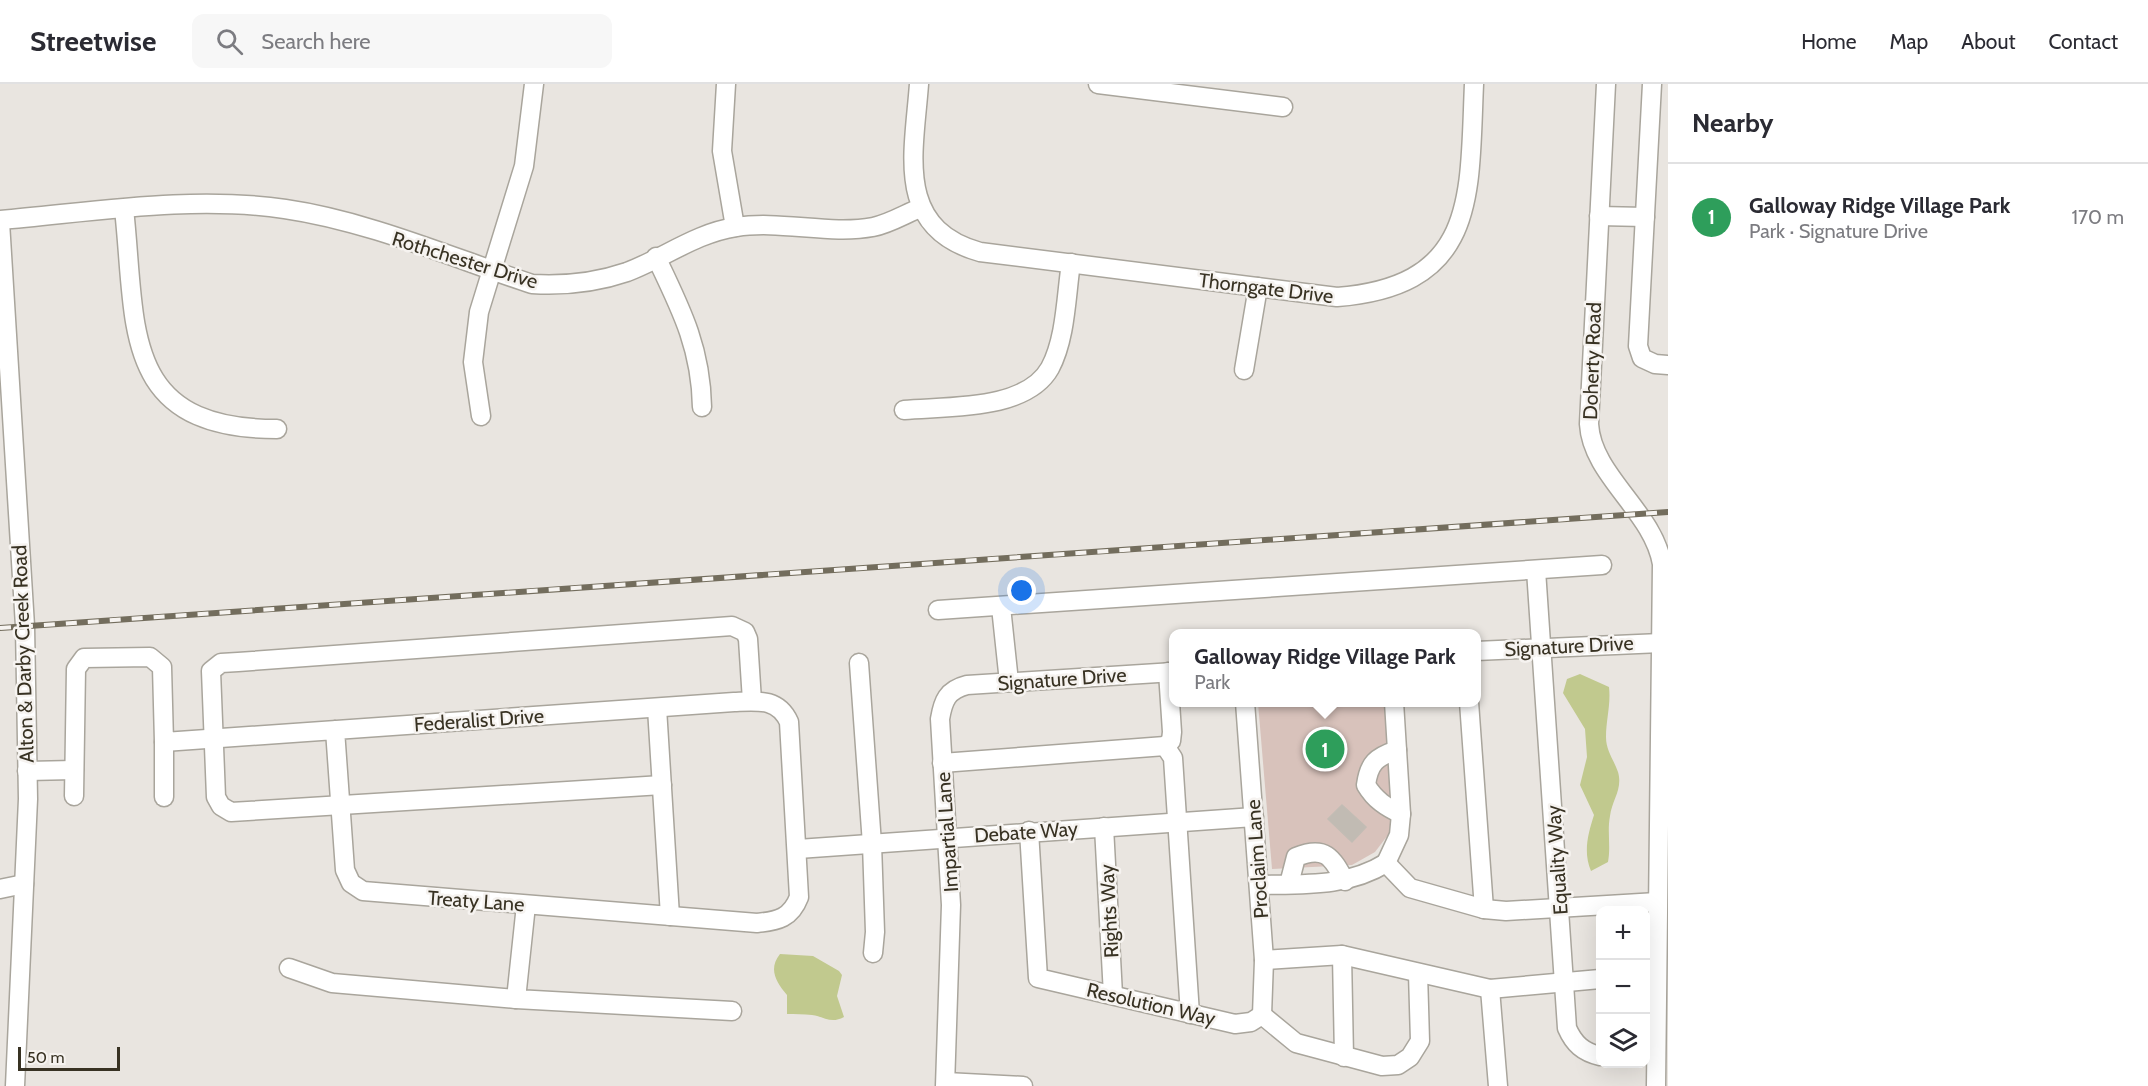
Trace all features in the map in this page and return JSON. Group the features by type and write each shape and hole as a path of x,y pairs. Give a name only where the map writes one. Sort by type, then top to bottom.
{"street":[{"path":"481,416 473,362 479,312 524,165 534,84"},
{"path":"726,84 722,151 735,227"},
{"path":"919,84 914,183 920,208"},
{"path":"1098,84 1283,107"},
{"name":"Thorngate Drive","path":"920,208 938,231 965,248 1337,297 1372,295 1401,285 1432,266 1450,241 1464,213 1470,178 1474,84"},
{"name":"Doherty Road","path":"1606,84 1590,435 1603,463 1641,518 1659,552 1661,643 1657,902 1651,1056 1656,1086"},
{"path":"1657,91 1645,218 1638,346 1642,358 1655,364 1668,365"},
{"name":"Rothchester Drive","path":"0,221 124,209 232,204 286,209 337,220 532,284 581,284 628,271 708,234 735,227 776,225 855,228 875,226 920,208"},
{"path":"124,209 135,331 150,374 172,399 194,414 212,421 277,429"},
{"path":"1599,216 1645,218"},
{"name":"Alton & Darby Creek Road","path":"0,221 3,325 24,618 27,771 10,884 15,1086"},
{"path":"656,257 688,322 696,349 702,407"},
{"path":"904,410 995,402 1026,392 1050,369 1060,338 1071,263"},
{"path":"1244,370 1258,287"},
{"path":"938,610 1602,566"},
{"name":"Equality Way","path":"1536,570 1567,1028 1570,1036 1581,1048 1596,1054"},
{"path":"1001,607 1009,682"},
{"path":"662,785 231,812 221,806 216,797 211,672 221,663 732,626 745,632 748,639 752,701"},
{"name":"Signature Drive","path":"1481,651 1661,643"},
{"path":"74,796 76,669 84,658 150,657 162,668 172,742 164,797"},
{"path":"859,663 872,844 875,932 873,953"},
{"name":"Signature Drive","path":"951,690 967,685 1169,672"},
{"name":"Impartial Lane","path":"945,1084 951,977 948,839 940,719 945,699 951,690"},
{"name":"Federalist Drive","path":"172,742 766,701 778,706 789,722 798,849"},
{"path":"942,763 1165,746 1171,741 1172,707"},
{"name":"Proclaim Lane","path":"1245,707 1264,960 1262,1015"},
{"path":"1259,885 1345,881 1368,874 1386,863 1399,835 1401,814 1394,707"},
{"path":"1469,707 1484,909"},
{"path":"657,708 670,916"},
{"name":"Treaty Lane","path":"335,730 346,876 363,891 757,923 778,920 795,907 799,897 798,849"},
{"path":"1165,746 1173,758 1179,821 1190,1014"},
{"path":"1397,750 1378,756 1369,767 1366,785 1372,796 1384,806 1401,814"},
{"path":"27,771 74,770"},
{"name":"Debate Way","path":"798,849 1254,817"},
{"name":"Rights Way","path":"1104,826 1113,995"},
{"name":"Resolution Way","path":"1029,831 1038,978 1235,1024 1251,1022 1262,1015"},
{"path":"1289,884 1296,857 1309,851 1324,852 1335,862 1345,881"},
{"path":"1386,863 1410,888 1484,909 1657,902"},
{"path":"516,999 526,905"},
{"path":"1264,960 1342,955 1490,989 1596,980"},
{"path":"1342,955 1344,1057"},
{"path":"289,968 332,983 516,999 732,1011"},
{"path":"1262,1015 1296,1043 1382,1066 1398,1065 1410,1058 1420,1041 1418,973"},
{"path":"1490,989 1498,1086"},
{"path":"945,1084 1023,1086"}],"shaded area":[{"path":"1580,674 1609,687 1606,742 1619,778 1609,822 1608,862 1591,871 1587,850 1594,815 1580,785 1587,757 1585,729 1563,693 1567,679"},
{"path":"1258,707 1384,707 1393,800 1391,831 1375,852 1352,865 1272,869"},
{"path":"780,954 813,956 839,971 842,975 837,996 844,1017 832,1020 812,1015 787,1014 787,995 777,980 774,970"}],"building":[{"path":"1342,805 1366,827 1352,842 1328,819"}],"railway":[{"path":"0,628 1668,512"}],"place":[{"name":"Galloway Ridge Village Park","path":"1325,749"}]}
